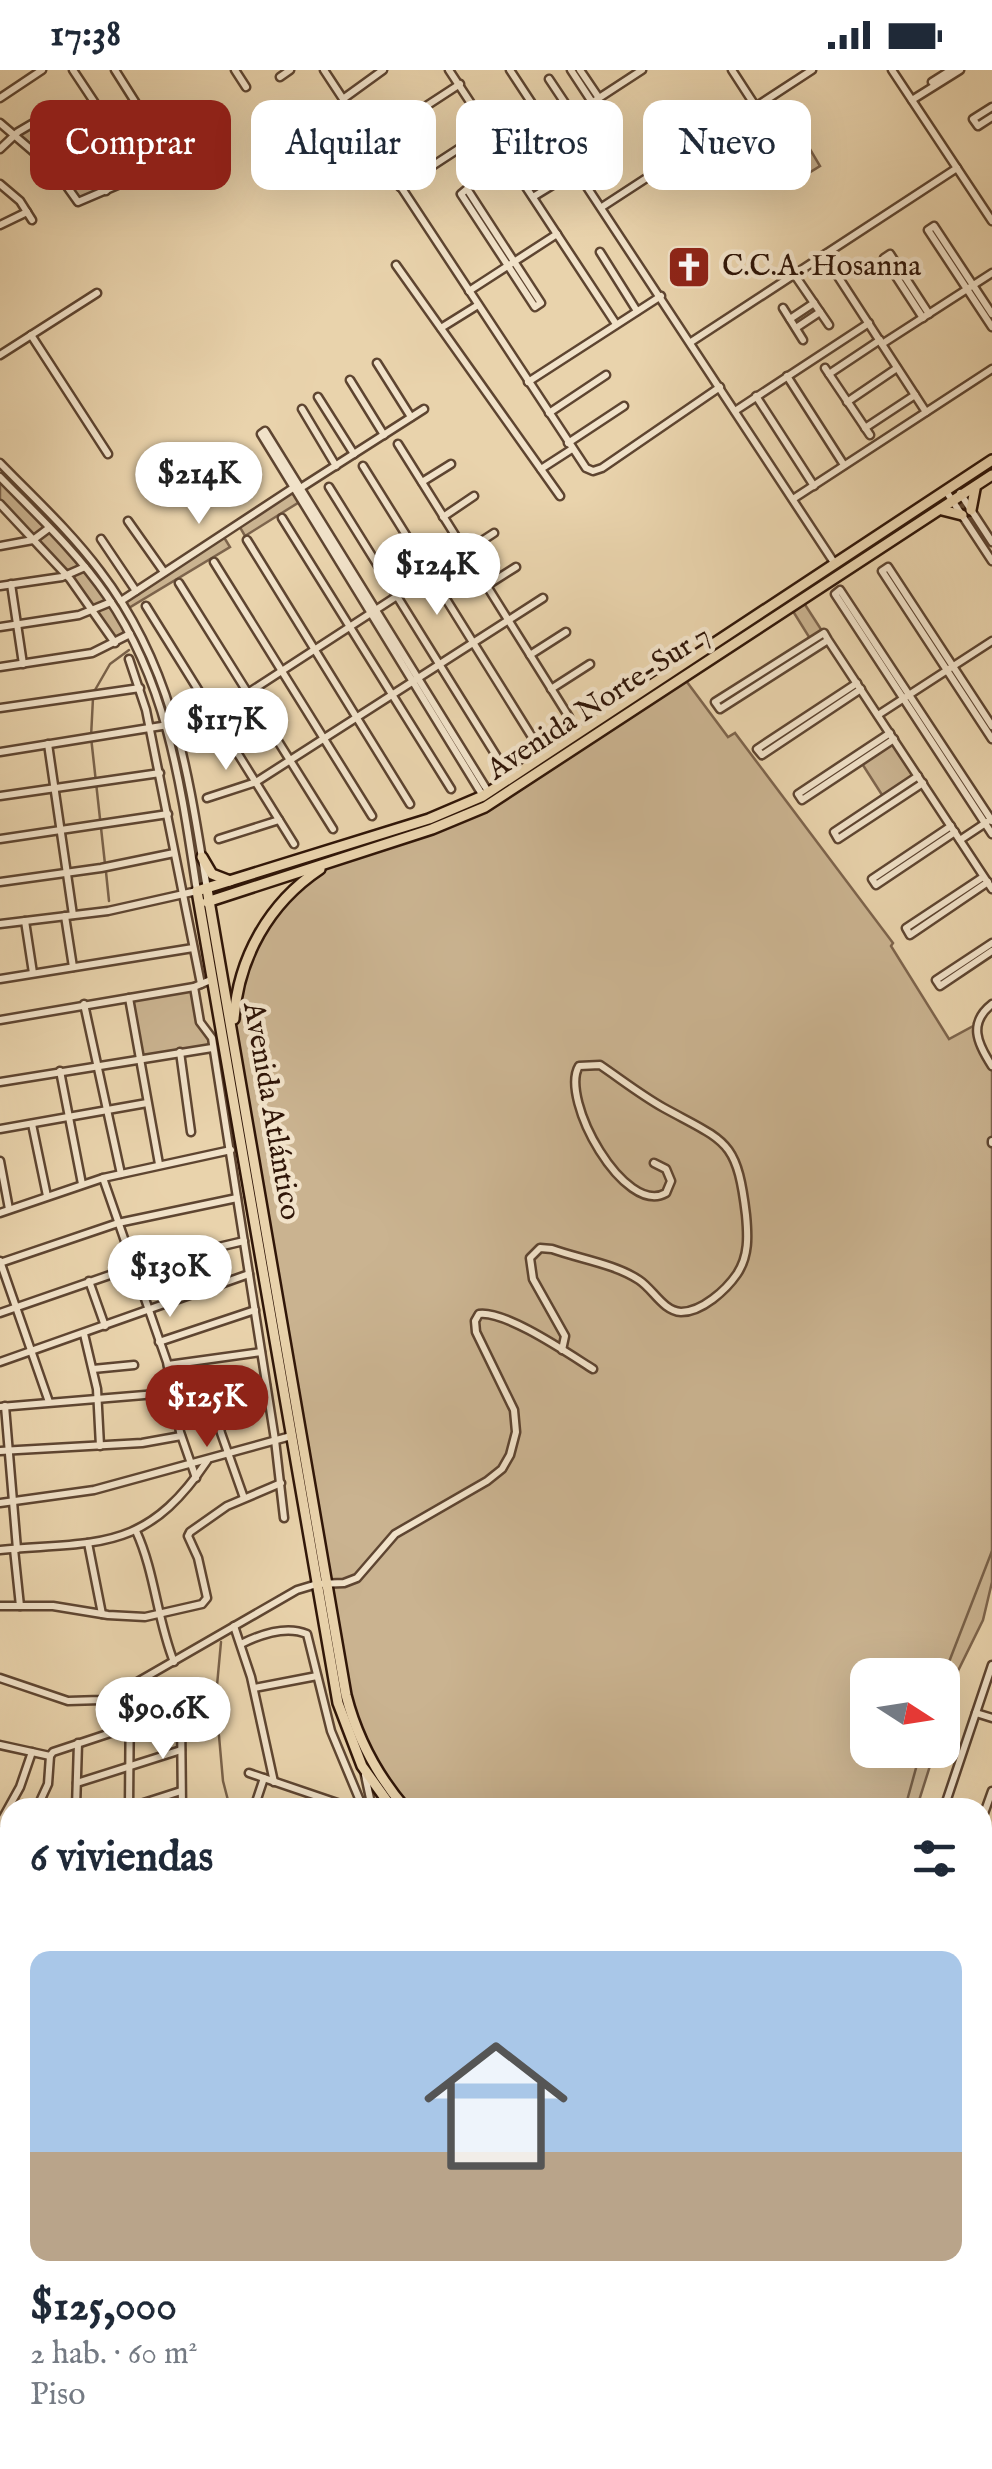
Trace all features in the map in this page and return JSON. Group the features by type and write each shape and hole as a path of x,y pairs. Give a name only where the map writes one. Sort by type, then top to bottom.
{"main road":[{"name":"Avenida Norte-Sur 7","path":"202,890 429,819 486,794 992,460"},
{"name":"Avenida Norte-Sur 7","path":"205,903 442,826 496,800 992,475"},
{"path":"939,510 966,513 978,484"},
{"path":"202,857 212,874 233,881"},
{"path":"234,1042 238,986 254,944 270,916 295,888 334,860"},
{"path":"202,890 205,903"},
{"name":"Avenida Atlántico","path":"205,903 213,979 291,1436 321,1584 354,1723 374,1768 397,1798"},
{"name":"Avenida Atlántico","path":"205,903 234,1042 338,1704 362,1766 385,1798"}],"street":[{"path":"0,98 42,70"},
{"path":"114,70 133,100"},
{"path":"235,70 246,87"},
{"path":"280,77 290,70"},
{"path":"324,70 343,99 384,70"},
{"path":"448,70 471,100"},
{"path":"510,70 530,100"},
{"path":"571,70 596,100"},
{"path":"580,70 596,100"},
{"path":"732,70 752,100"},
{"path":"765,100 812,70"},
{"path":"892,70 992,221"},
{"path":"911,98 951,70"},
{"path":"911,98 960,70"},
{"path":"0,123 56,171 76,201 82,202 139,176 140,171 76,71"},
{"path":"596,100 637,71"},
{"path":"549,79 563,100"},
{"path":"435,100 460,84"},
{"path":"992,106 974,119 978,126 992,116"},
{"path":"0,149 14,135 49,112 54,113 106,191"},
{"path":"690,342 957,168"},
{"path":"602,207 643,180"},
{"path":"0,184 30,216 4,224 0,215"},
{"path":"402,190 586,468 597,470 720,388"},
{"path":"511,264 467,190 460,194 511,264 541,303 535,307 511,264"},
{"path":"529,190 616,324"},
{"path":"533,197 544,190"},
{"path":"591,190 835,564"},
{"path":"992,314 970,287 928,230 934,226 970,287 992,327"},
{"path":"469,292 557,234"},
{"path":"600,252 637,311"},
{"path":"890,254 926,316 884,258 890,254"},
{"path":"824,255 926,412"},
{"path":"396,265 560,496"},
{"path":"915,394 868,432 827,371 926,316 992,273"},
{"path":"794,274 829,325"},
{"path":"0,355 97,293"},
{"path":"528,382 661,296"},
{"path":"790,319 814,303"},
{"path":"441,328 478,305"},
{"path":"783,308 803,340"},
{"path":"796,328 820,312"},
{"path":"735,410 869,324"},
{"path":"31,335 108,454"},
{"path":"377,363 411,417"},
{"path":"847,402 898,368"},
{"path":"793,500 992,369"},
{"path":"548,413 606,375"},
{"path":"786,376 844,466"},
{"path":"350,380 384,434"},
{"path":"756,396 814,486"},
{"path":"318,397 354,454"},
{"path":"541,469 624,406"},
{"path":"302,409 336,466"},
{"path":"121,600 424,409"},
{"path":"297,488 261,434 265,431 486,794"},
{"path":"398,444 569,717"},
{"path":"0,463 81,547 121,600 148,649 173,710 186,761 202,857 202,890"},
{"path":"421,482 451,464"},
{"path":"363,466 538,745"},
{"path":"0,477 85,566 130,634 168,725 202,890"},
{"path":"329,487 502,765"},
{"path":"950,488 992,561"},
{"path":"443,516 474,496"},
{"path":"0,504 67,575 115,643"},
{"path":"966,513 992,542"},
{"path":"282,518 451,789"},
{"path":"128,520 164,572"},
{"path":"0,546 33,540 50,528"},
{"path":"214,715 494,533"},
{"path":"101,539 136,591"},
{"path":"247,540 410,804"},
{"path":"214,562 372,816"},
{"path":"0,586 67,575 85,566"},
{"path":"486,586 516,567"},
{"path":"950,668 882,571 888,567 991,733"},
{"path":"12,584 23,664"},
{"path":"179,584 332,828"},
{"path":"906,697 840,590 835,594 990,821 992,834"},
{"path":"207,798 256,782 290,762 543,598"},
{"path":"0,626 94,610 111,602"},
{"path":"146,606 294,844"},
{"path":"530,655 566,632"},
{"path":"0,667 92,653 130,634"},
{"path":"826,636 720,709 715,702 826,636"},
{"path":"826,636 988,882"},
{"path":"878,715 991,643"},
{"path":"129,659 160,772 193,948 200,1022 210,1035 284,1518"},
{"path":"551,689 590,664"},
{"path":"859,686 762,755 758,749 859,686"},
{"path":"0,708 140,688"},
{"path":"0,752 168,725"},
{"path":"892,736 802,800 798,794 892,736"},
{"path":"48,744 66,874 73,967"},
{"path":"0,796 160,772"},
{"path":"920,780 838,838 834,832 920,780"},
{"path":"0,839 168,814"},
{"path":"219,839 279,820"},
{"path":"955,833 876,885 872,879 955,833 990,821"},
{"path":"0,882 174,853"},
{"path":"988,882 910,934 906,928 988,882"},
{"path":"0,924 69,916 202,890"},
{"path":"26,921 33,973"},
{"path":"992,943 936,980 940,986 992,951"},
{"path":"0,979 193,948"},
{"path":"0,1020 213,979"},
{"path":"129,998 159,1164"},
{"path":"84,1004 121,1174"},
{"path":"992,1004 980,1014 976,1033 992,1066"},
{"path":"0,1082 212,1048"},
{"path":"180,1052 191,1132"},
{"path":"562,1350 565,1336 530,1271 530,1258 540,1248 634,1277 668,1308 680,1312 694,1309 717,1294 742,1265 748,1237 741,1179 723,1142 706,1128 631,1089 600,1065 579,1066 574,1090 608,1166 646,1196 658,1198 666,1194 671,1181 666,1169 654,1163"},
{"path":"60,1071 82,1184"},
{"path":"0,1129 147,1103"},
{"path":"32,1124 47,1196"},
{"path":"0,1212 103,1178 242,1147"},
{"path":"0,1162 9,1210"},
{"path":"103,1178 168,1364 181,1436 196,1478"},
{"path":"49,1402 0,1262 118,1223 237,1198"},
{"path":"0,1313 133,1267 244,1241"},
{"path":"0,1362 249,1274"},
{"path":"89,1281 104,1326"},
{"path":"159,1342 254,1310"},
{"path":"0,1678 74,1702 101,1700 298,1590 357,1578 395,1534 487,1481 506,1463 516,1432 514,1410 476,1332 476,1317 486,1313 496,1316 593,1369"},
{"path":"84,1334 98,1398 100,1446"},
{"path":"168,1364 261,1352"},
{"path":"93,1369 134,1366"},
{"path":"20,1606 2,1406 266,1385"},
{"path":"210,1391 244,1498"},
{"path":"4,1451 100,1446 181,1436"},
{"path":"0,1503 94,1490 291,1436"},
{"path":"0,1550 120,1538 136,1532 172,1504 208,1460"},
{"path":"0,1606 158,1616 205,1603 201,1568 189,1534 244,1498 281,1484"},
{"path":"136,1532 174,1662"},
{"path":"88,1542 102,1614"},
{"path":"234,1626 254,1688 274,1782"},
{"path":"240,1644 272,1632 304,1632 309,1637 331,1731 359,1798"},
{"path":"947,1798 992,1666"},
{"path":"254,1688 317,1676"},
{"path":"128,1798 130,1686"},
{"path":"42,1798 48,1784 50,1756 56,1750 179,1711 182,1798"},
{"path":"976,1713 992,1718"},
{"path":"76,1798 78,1743"},
{"path":"0,1745 50,1756"},
{"path":"77,1783 182,1750"},
{"path":"14,1798 32,1752"},
{"path":"362,1766 370,1798"},
{"path":"249,1773 322,1798"},
{"path":"257,1798 264,1778"},
{"path":"158,1798 182,1791"}],"shaded area":[{"path":"30,124 30,151 14,135"},
{"path":"811,151 820,166 811,172"},
{"path":"70,190 106,191 82,202"},
{"path":"0,477 85,567 130,634 115,643 70,579 0,504"},
{"path":"293,488 301,501 245,536 238,524"},
{"path":"222,534 230,547 127,609 121,601"},
{"path":"802,600 828,640 720,709 715,702 811,640 791,608"},
{"path":"684,678 728,737 735,733 893,943 891,946 949,1039 977,1024 976,1033 992,1066 992,1582 983,1620 960,1667 960,1658 850,1658 850,1768 929,1768 920,1798 399,1798 354,1723 234,1042 238,986 261,929 315,872 485,807"},
{"path":"890,733 923,783 838,839 834,832 884,798 861,762 802,800 798,794"},
{"path":"194,987 200,1022 210,1035 212,1048 139,1058 129,998"}],"waterway":[{"path":"95,690 110,664 129,650"},
{"path":"93,698 91,737 105,864"},
{"path":"106,872 109,901"},
{"path":"951,1658 992,1551"},
{"path":"221,1642 214,1718 227,1798"},
{"path":"908,1798 916,1768"}],"place":[{"name":"C.C.A. Hosanna","path":"689,267"}]}
